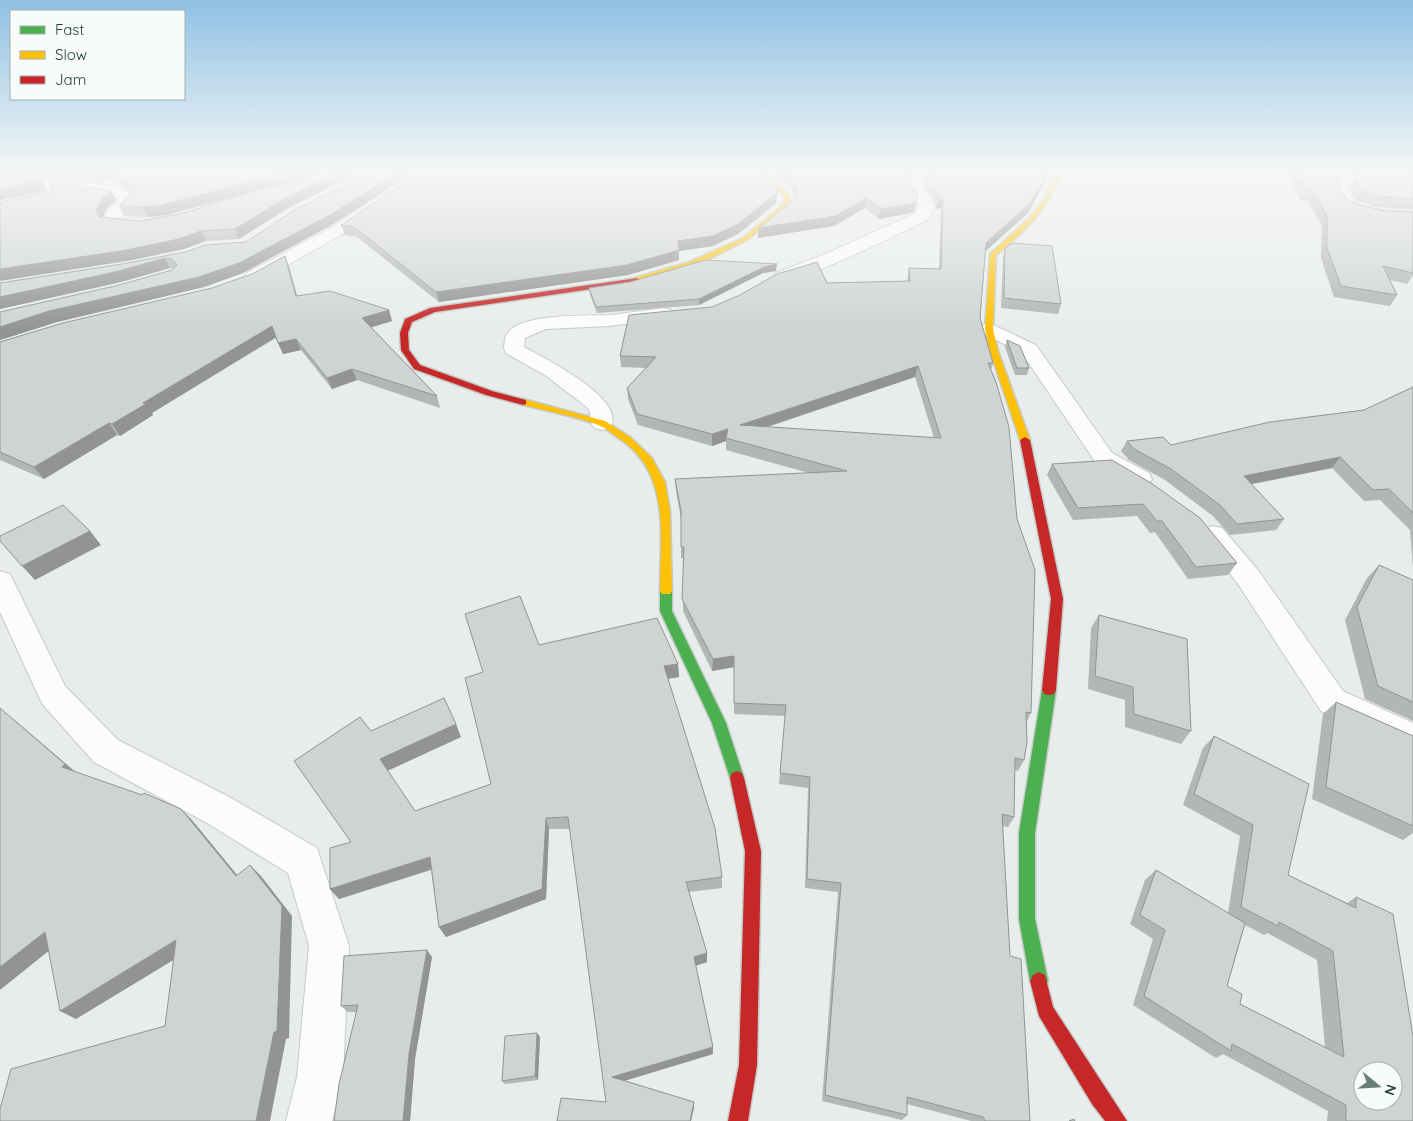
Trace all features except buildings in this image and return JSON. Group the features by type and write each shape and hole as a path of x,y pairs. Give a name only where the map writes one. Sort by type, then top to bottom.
{"street":[{"path":"234,285 309,248 344,225"},
{"path":"738,1121 748,1065 753,851 740,786 719,724 666,611 665,511 660,482 649,460 627,439 602,423 489,393 417,367 405,350 404,333 408,321 433,310 630,282 692,264 745,239 762,225"},
{"path":"764,283 770,279 789,275 829,259 903,225"},
{"path":"1027,225 993,254 992,303 989,329 994,351 1028,448 1042,531 1057,599 1052,667 1027,833 1028,919 1045,1010 1099,1097 1117,1121"},
{"path":"602,423 602,413 597,404 552,371 514,350 515,335 528,327 543,323 603,321 682,312"},
{"path":"989,329 1029,349 1104,458 1163,493"},
{"path":"1195,517 1203,523 1248,577 1332,701 1413,739"},
{"path":"0,581 54,695 106,751 220,811 304,861 329,946 320,1077 309,1121"}],"traffic: fast":[{"path":"666,591 666,611 719,723 737,778"},
{"path":"1039,981 1027,919 1027,833 1049,690"}],"traffic: slow":[{"path":"637,280 692,264 745,239 762,225"},
{"path":"1025,440 994,351 989,329 993,254 1027,225"},
{"path":"523,402 602,423 627,439 649,460 660,482 665,511 666,591"}],"traffic: jam":[{"path":"523,402 489,393 417,367 405,350 404,333 408,321 433,310 637,280"},
{"path":"1025,440 1057,599 1049,690"},
{"path":"737,778 753,851 748,1065 738,1121"},
{"path":"1039,981 1045,1010 1099,1097 1117,1121"}]}
